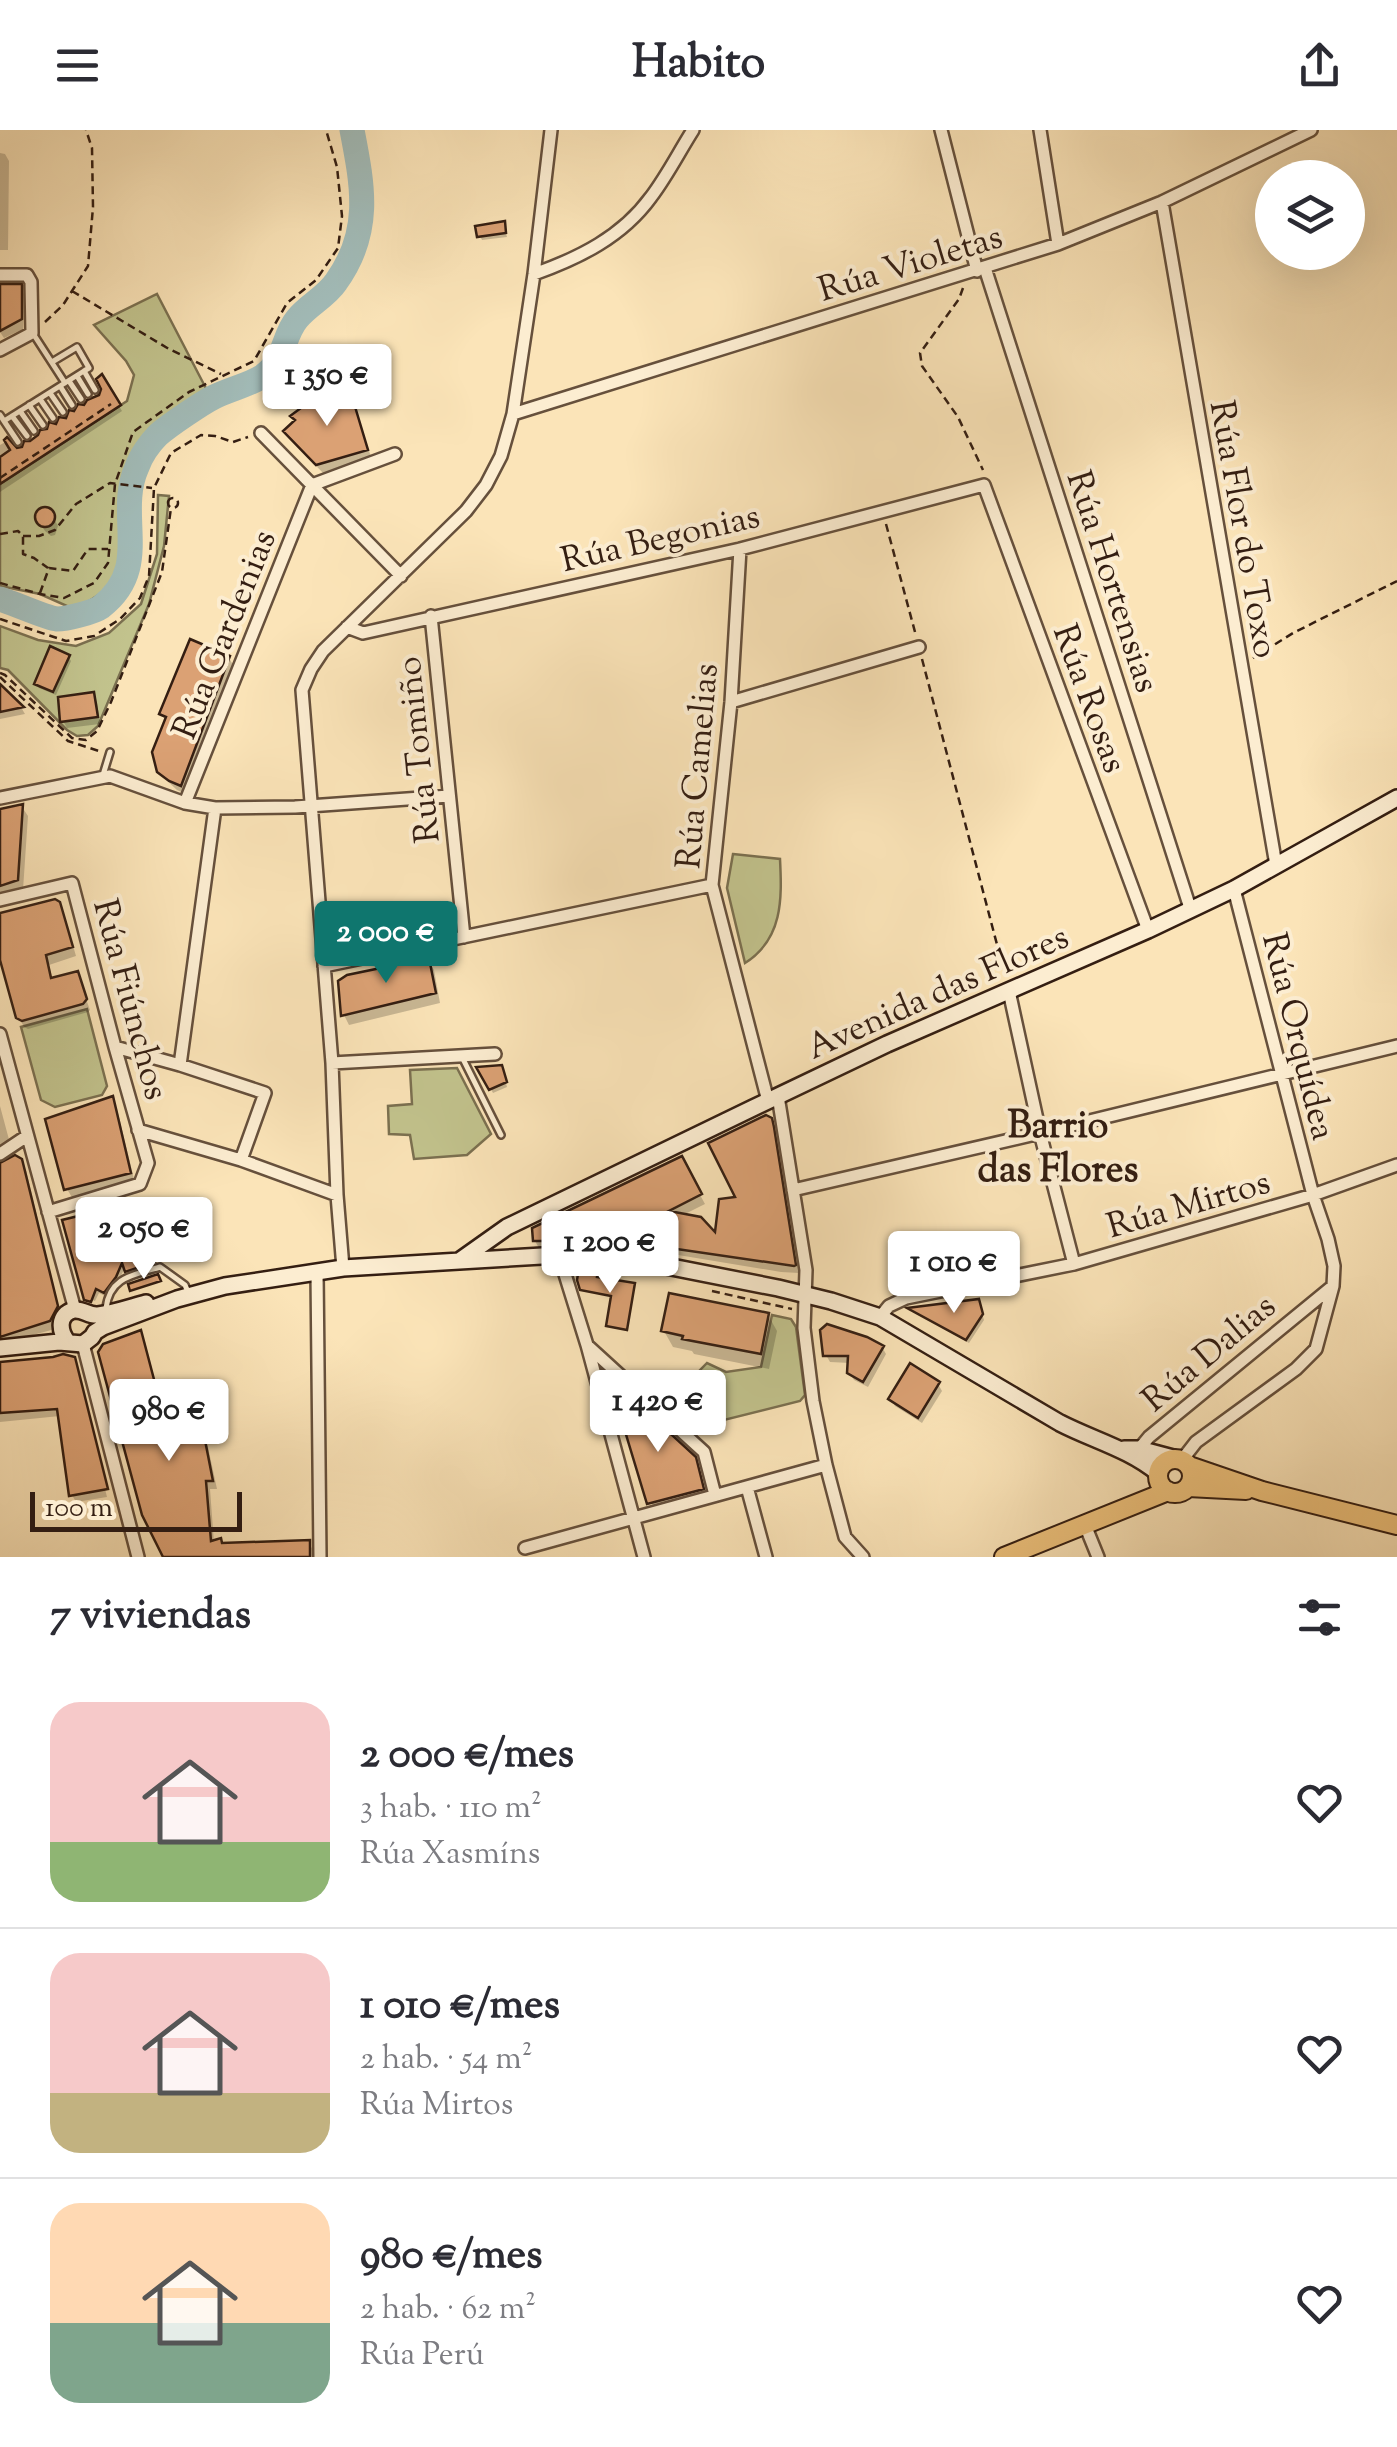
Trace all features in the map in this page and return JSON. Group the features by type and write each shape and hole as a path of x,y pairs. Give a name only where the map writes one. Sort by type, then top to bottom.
{"main road":[{"path":"1181,1461 1192,1474 1188,1487"},
{"path":"1004,1557 1141,1502 1161,1481 1162,1464 1181,1461 1262,1491 1397,1525"},
{"path":"1161,1481 1176,1493 1188,1487 1262,1491"}],"street":[{"path":"342,1268 332,1062 302,690 323,651 466,512 501,456 513,414 552,130"},
{"path":"534,274 567,262 631,221 651,198 693,130"},
{"name":"Rúa Hortensias","path":"941,130 977,271 1191,911"},
{"path":"1040,130 1058,244"},
{"name":"Rúa Violetas","path":"513,414 1058,244 1162,202 1311,130"},
{"name":"Rúa Flor do Toxo","path":"1162,202 1276,864"},
{"path":"0,274 27,274 32,334 0,350"},
{"path":"261,433 401,576"},
{"path":"312,485 396,454"},
{"name":"Rúa Gardenias","path":"185,803 312,485"},
{"name":"Rúa Begonias","path":"347,627 364,633 740,549 984,485"},
{"name":"Rúa Rosas","path":"984,485 1148,930"},
{"name":"Rúa Camelias","path":"740,549 731,702 712,885 773,1099 793,1190 806,1270 806,1346 826,1465 846,1537 862,1557"},
{"name":"Rúa Tomiño","path":"431,616 464,937"},
{"path":"731,702 919,647"},
{"path":"0,798 110,776 185,803 215,808 448,796"},
{"name":"Avenida das Flores","path":"459,1261 498,1232 887,1044 1234,890 1397,798"},
{"path":"180,1065 215,808"},
{"name":"Rúa Fiúnchos","path":"0,900 72,882 148,1163 140,1184 48,1212"},
{"path":"324,966 712,885"},
{"name":"Rúa Orquídea","path":"1234,890 1313,1195"},
{"path":"1009,992 1074,1264"},
{"path":"0,1034 5,1077 27,1136 48,1212 91,1317 88,1342 0,1348"},
{"path":"793,1190 1397,1046"},
{"path":"115,1047 266,1093 240,1160"},
{"path":"332,1062 494,1054"},
{"path":"138,1130 240,1160 336,1195"},
{"path":"0,1154 27,1136"},
{"name":"Rúa Mirtos","path":"880,1317 889,1306 906,1298 1074,1264 1313,1195 1397,1165"},
{"path":"138,1557 75,1343 61,1333 64,1316 91,1317 225,1286 342,1268 558,1255 616,1256 804,1294 880,1317 1070,1428 1120,1448 1181,1461 1196,1442 1296,1369 1316,1349 1334,1266 1313,1195"},
{"path":"498,1232 497,1246 506,1259"},
{"path":"558,1255 644,1557"},
{"path":"318,1272 320,1557"},
{"name":"Rúa Dalias","path":"1139,1450 1332,1286"},
{"name":"Rúa Dalias","path":"1314,1299 1326,1317"},
{"path":"587,1346 704,1452 716,1495"},
{"path":"1120,1448 1161,1481"},
{"path":"526,1548 826,1465"},
{"path":"747,1487 766,1557"},
{"path":"1086,1525 1098,1557"}],"lane":[{"path":"32,334 81,400"},
{"path":"18,442 2,418 12,416 89,368 77,347 52,362"},
{"path":"84,371 96,390"},
{"path":"77,376 88,394"},
{"path":"65,383 72,405"},
{"path":"50,392 63,412"},
{"path":"40,399 53,418"},
{"path":"30,405 43,425"},
{"path":"20,411 34,431"},
{"path":"12,416 26,436"},
{"path":"102,778 110,754"},
{"path":"462,1057 501,1135"},
{"path":"91,1317 119,1280 160,1266 185,1285 183,1297"}],"path":[{"path":"32,334 63,304 88,266 92,148 86,130"},
{"path":"0,583 64,598 94,583 108,563 114,484 133,432 189,392 254,361 287,302 316,280 338,248 342,216 337,166 326,130"},
{"path":"977,271 920,352 922,366 958,416 983,470 984,485"},
{"path":"72,290 169,349 223,375"},
{"path":"0,478 111,404"},
{"path":"0,620 66,642 94,636 120,619 140,598 149,576 154,488 171,453 200,434 233,442 261,433"},
{"path":"23,536 55,530 76,504 110,483 154,488"},
{"path":"0,675 72,738 86,740 97,731 162,572 171,508"},
{"path":"882,511 1009,992"},
{"path":"0,534 18,531 23,536 23,554 49,568 73,572 88,549 109,550"},
{"path":"40,594 49,568"},
{"path":"1240,667 1292,633 1397,581"},
{"path":"0,675 68,741 110,754"}],"green space":[{"path":"157,294 211,398 158,435 136,468 131,548 109,588 86,603 69,607 40,594 0,586 0,484 127,401 134,375 94,325"},
{"path":"158,495 169,496 164,546 149,604 98,726 88,735 77,736 8,670 0,668 0,626 38,640 76,646 109,633 141,604 157,554"},
{"path":"733,854 780,859 778,917 767,942 745,963 727,888"},
{"path":"87,1009 107,1086 102,1095 55,1107 41,1100 21,1027"},
{"path":"457,1068 491,1134 467,1155 414,1159 410,1135 389,1134 388,1106 412,1104 410,1070"},
{"path":"772,1315 791,1319 796,1327 805,1395 800,1401 696,1427 667,1404 707,1363 726,1372 761,1367"}],"building":[{"path":"505,221 506,233 477,237 475,226"},
{"path":"0,284 22,284 22,319 0,331"},
{"path":"102,374 121,405 0,484 0,457 10,450 4,440 7,437 17,448 22,447 24,441 47,429 49,422 56,424 59,417 66,418 69,410 74,411 78,404 84,405 99,395 101,389 96,379"},
{"path":"320,394 353,400 368,450 316,465 283,431 295,420 290,416"},
{"path":"45,507 55,517 45,527 35,517"},
{"path":"190,639 230,656 181,786 157,772 152,752 166,717 159,714"},
{"path":"50,646 70,655 53,692 34,684"},
{"path":"0,684 24,707 0,712"},
{"path":"94,692 98,717 60,722 58,697"},
{"path":"23,804 18,880 0,886 0,809"},
{"path":"55,899 60,902 73,947 46,955 51,978 78,971 87,999 83,1004 22,1021 16,1018 0,960 0,913"},
{"path":"429,958 436,993 341,1016 338,981 347,975"},
{"path":"502,1065 507,1082 489,1090 476,1067"},
{"path":"113,1096 131,1173 64,1190 45,1119"},
{"path":"766,1115 772,1118 774,1127 796,1265 622,1241 533,1241 532,1228 682,1156 702,1194 669,1211 701,1217 715,1232 719,1199 735,1197 708,1143"},
{"path":"15,1155 22,1159 58,1306 50,1321 0,1337 0,1163"},
{"path":"111,1208 115,1253 149,1243 155,1262 125,1272 122,1263 104,1293 96,1289 91,1302 84,1300 62,1220"},
{"path":"579,1268 598,1271 597,1277 635,1283 627,1330 606,1326 611,1296 580,1290"},
{"path":"158,1274 161,1281 130,1291 128,1284"},
{"path":"669,1293 769,1313 761,1354 682,1339 683,1336 661,1331"},
{"path":"979,1299 983,1314 966,1340 907,1308"},
{"path":"827,1324 884,1346 863,1382 847,1373 848,1356 823,1356 820,1330"},
{"path":"141,1330 171,1444 204,1435 213,1481 206,1481 211,1541 310,1540 310,1557 163,1557 142,1515 98,1352 103,1344"},
{"path":"63,1354 75,1357 108,1489 69,1496 57,1409 0,1413 0,1362"},
{"path":"910,1363 940,1382 918,1418 888,1399"},
{"path":"623,1390 696,1457 704,1489 647,1504 615,1398"}],"waterway":[{"path":"0,599 57,619 98,609 117,592 129,558 131,485 149,446 163,431 202,404 270,370 297,319 332,287 347,263 362,209 352,130"}],"district":[{"name":"Barrio das Flores","path":"1058,1146"}]}
